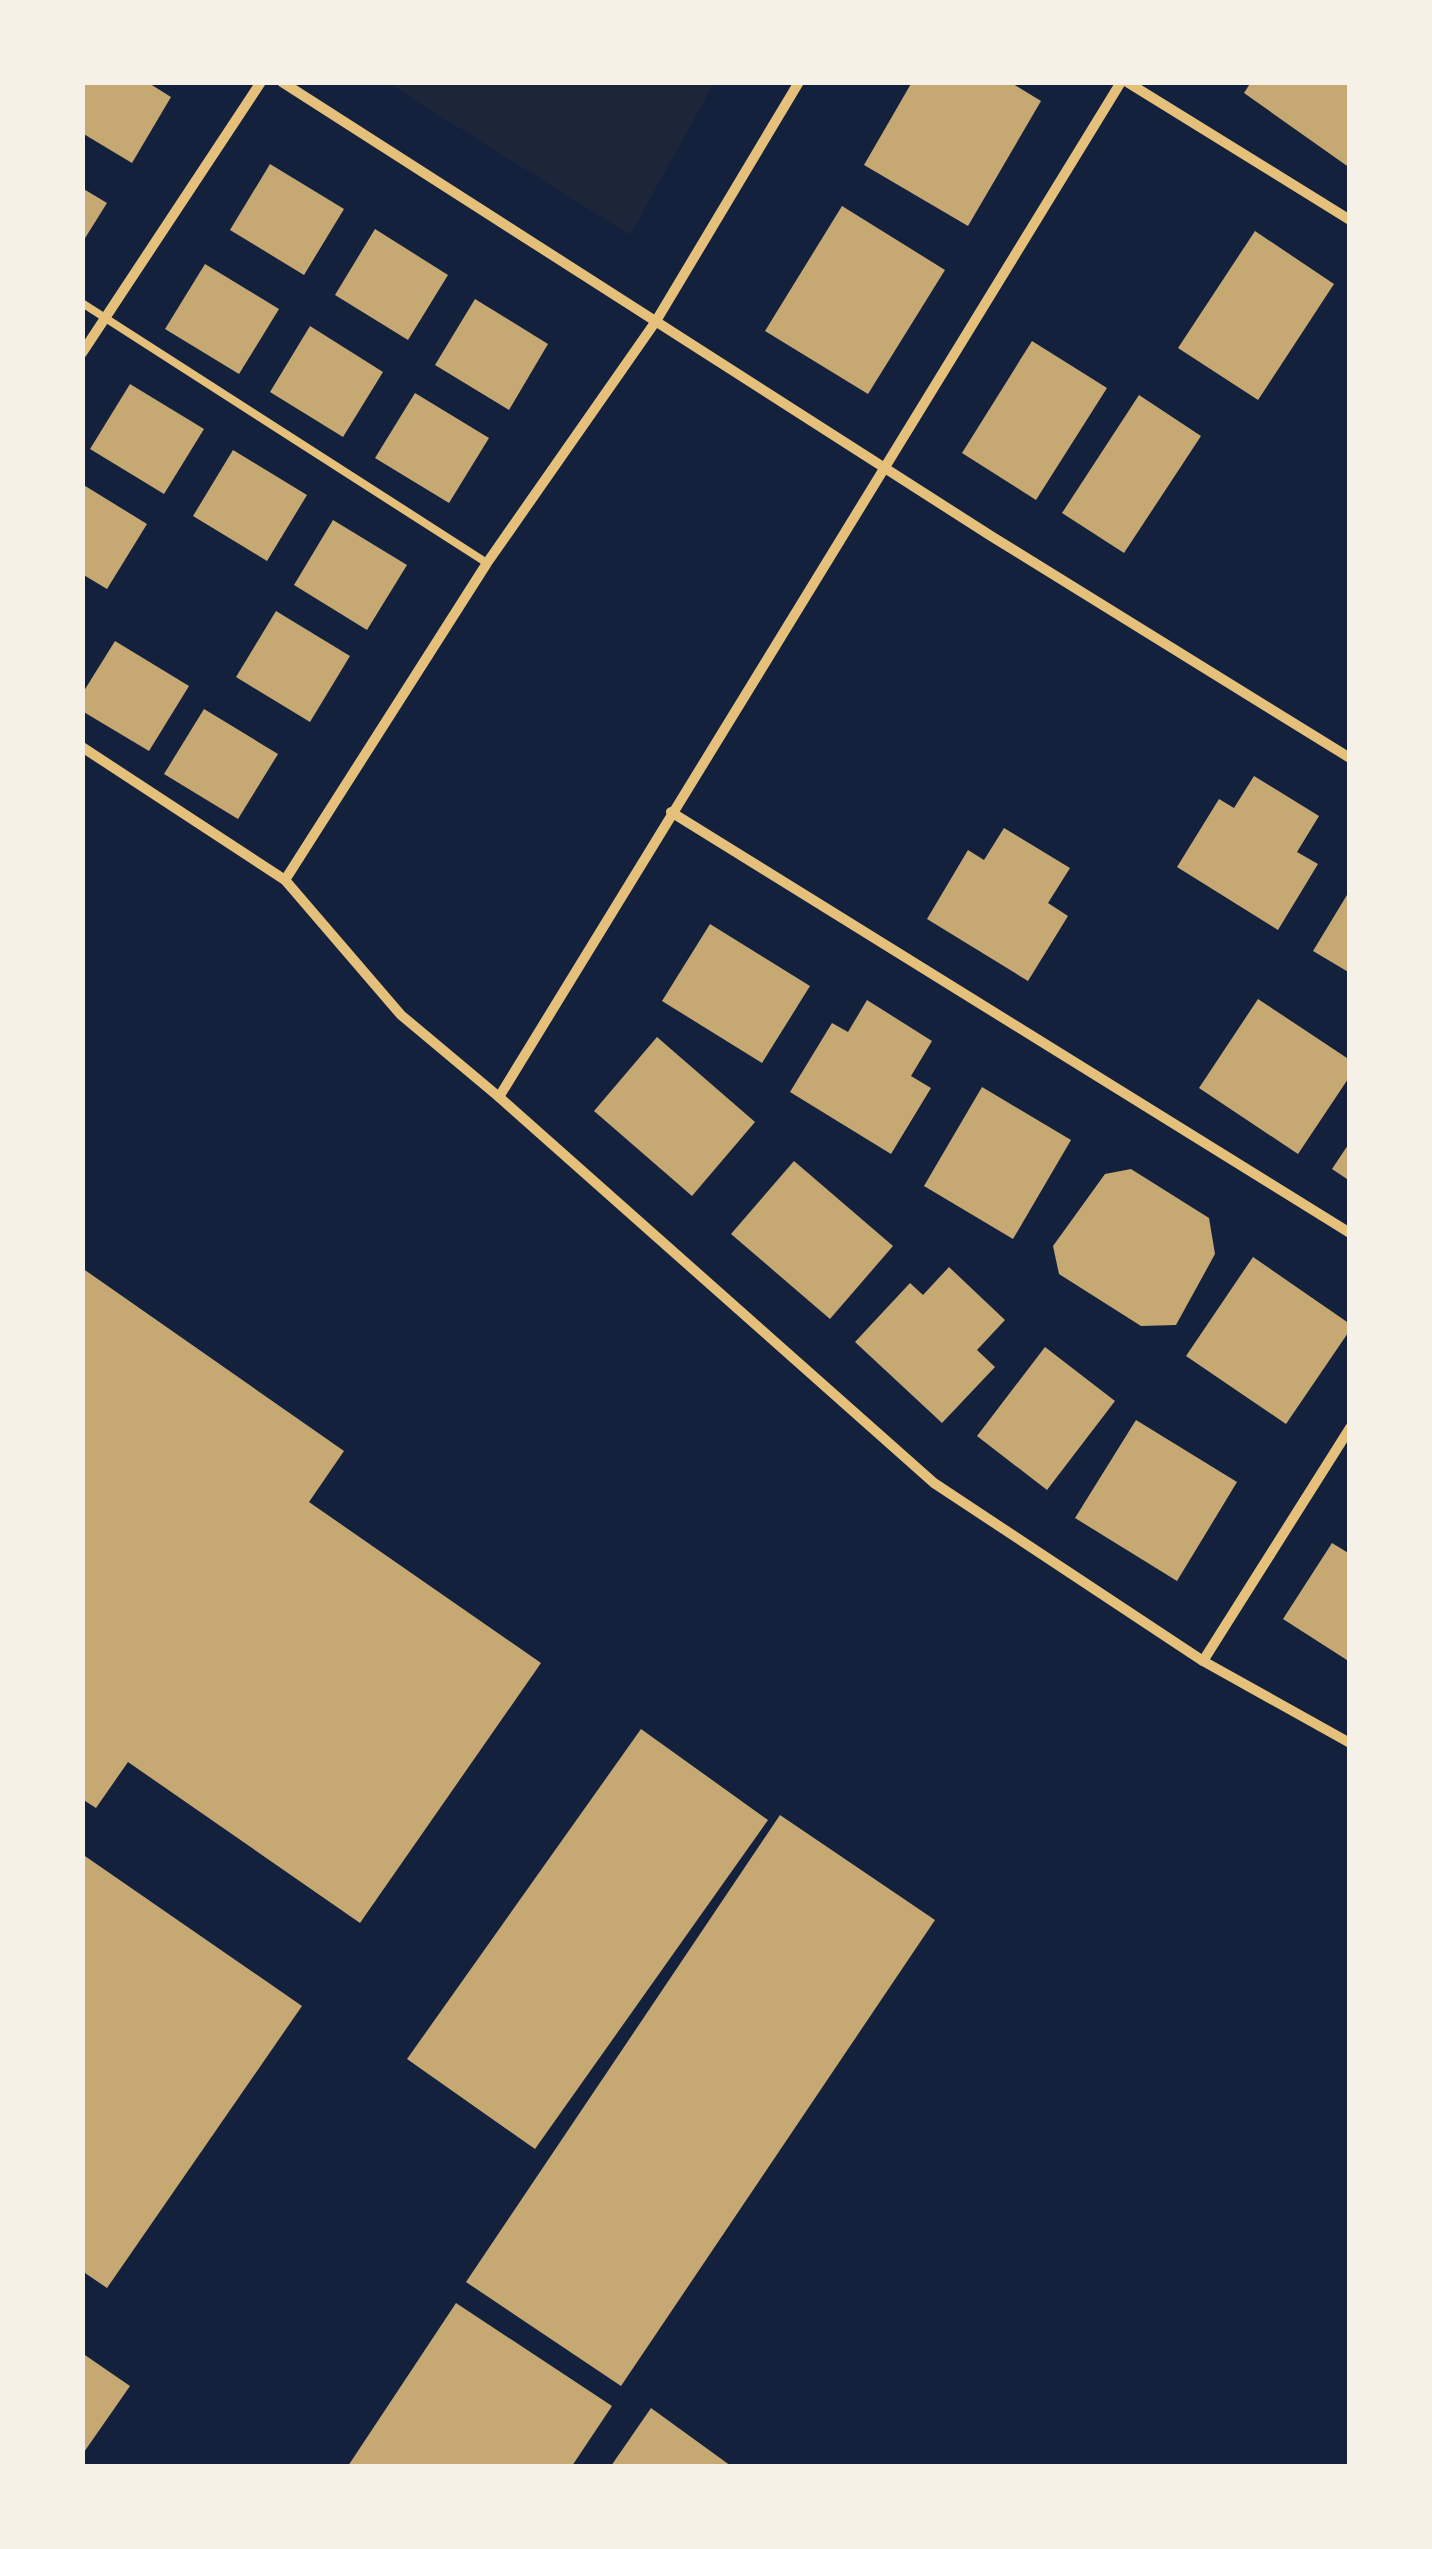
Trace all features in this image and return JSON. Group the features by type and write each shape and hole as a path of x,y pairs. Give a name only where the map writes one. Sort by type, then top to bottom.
{"street":[{"path":"82,353 260,82"},
{"path":"282,82 884,467 1350,758"},
{"path":"285,880 487,564 656,320 799,82"},
{"path":"498,1097 1124,82 1350,220"},
{"path":"82,748 285,880 401,1015 934,1483 1203,1661 1350,1743"},
{"path":"671,812 1350,1233"},
{"path":"1203,1661 1350,1428"}],"lane":[{"path":"82,304 487,564"}],"shaded area":[{"path":"388,83 714,83 630,235"}],"building":[{"path":"82,82 147,82 171,97 132,163 82,133"},
{"path":"912,82 1010,82 1041,101 968,226 864,165"},
{"path":"1251,82 1350,82 1350,168 1244,93"},
{"path":"270,164 344,209 304,275 230,230"},
{"path":"82,188 107,203 82,243"},
{"path":"842,206 945,270 868,394 765,331"},
{"path":"375,229 448,275 408,340 335,295"},
{"path":"1255,231 1334,284 1258,400 1178,348"},
{"path":"205,264 279,309 239,374 165,329"},
{"path":"475,299 548,344 509,410 435,365"},
{"path":"310,326 383,372 343,437 270,392"},
{"path":"1032,341 1107,388 1036,500 962,453"},
{"path":"130,384 204,429 164,494 90,449"},
{"path":"415,393 489,438 449,503 375,458"},
{"path":"1139,395 1201,436 1124,553 1062,513"},
{"path":"233,450 307,495 267,561 193,516"},
{"path":"82,484 147,524 107,589 82,574"},
{"path":"333,520 407,565 367,630 294,585"},
{"path":"276,611 350,656 310,722 236,677"},
{"path":"115,641 189,686 149,751 82,711 82,694"},
{"path":"204,709 278,754 238,819 164,774"},
{"path":"1254,776 1319,816 1297,852 1318,864 1278,930 1177,867 1219,799 1234,808"},
{"path":"1004,828 1070,868 1048,903 1068,916 1028,981 927,919 968,850 984,860"},
{"path":"1350,890 1350,973 1313,951"},
{"path":"710,924 810,986 762,1063 662,1001"},
{"path":"1258,999 1350,1060 1350,1076 1298,1154 1199,1088"},
{"path":"867,1000 932,1041 911,1076 931,1088 891,1154 790,1092 832,1023 848,1032"},
{"path":"657,1037 755,1122 692,1196 594,1111"},
{"path":"982,1087 1071,1140 1013,1239 924,1186"},
{"path":"1350,1142 1350,1181 1332,1169"},
{"path":"794,1161 893,1246 830,1319 731,1234"},
{"path":"1131,1169 1209,1218 1215,1254 1176,1325 1141,1326 1059,1274 1053,1246 1105,1174"},
{"path":"1253,1257 1350,1324 1350,1330 1286,1424 1186,1356"},
{"path":"949,1267 1005,1320 977,1350 995,1367 942,1423 855,1342 910,1283 923,1295"},
{"path":"82,1268 344,1451 309,1502 541,1663 360,1923 128,1762 96,1808 82,1799"},
{"path":"1045,1347 1115,1401 1047,1490 977,1436"},
{"path":"1136,1420 1237,1482 1177,1581 1075,1518"},
{"path":"1332,1543 1350,1554 1350,1662 1283,1619"},
{"path":"641,1729 768,1820 535,2149 407,2059"},
{"path":"780,1815 935,1920 621,2386 466,2282"},
{"path":"82,1854 302,2006 107,2288 82,2271"},
{"path":"456,2303 612,2406 572,2466 348,2466"},
{"path":"82,2353 130,2386 82,2455"},
{"path":"651,2408 731,2466 611,2466"}]}
